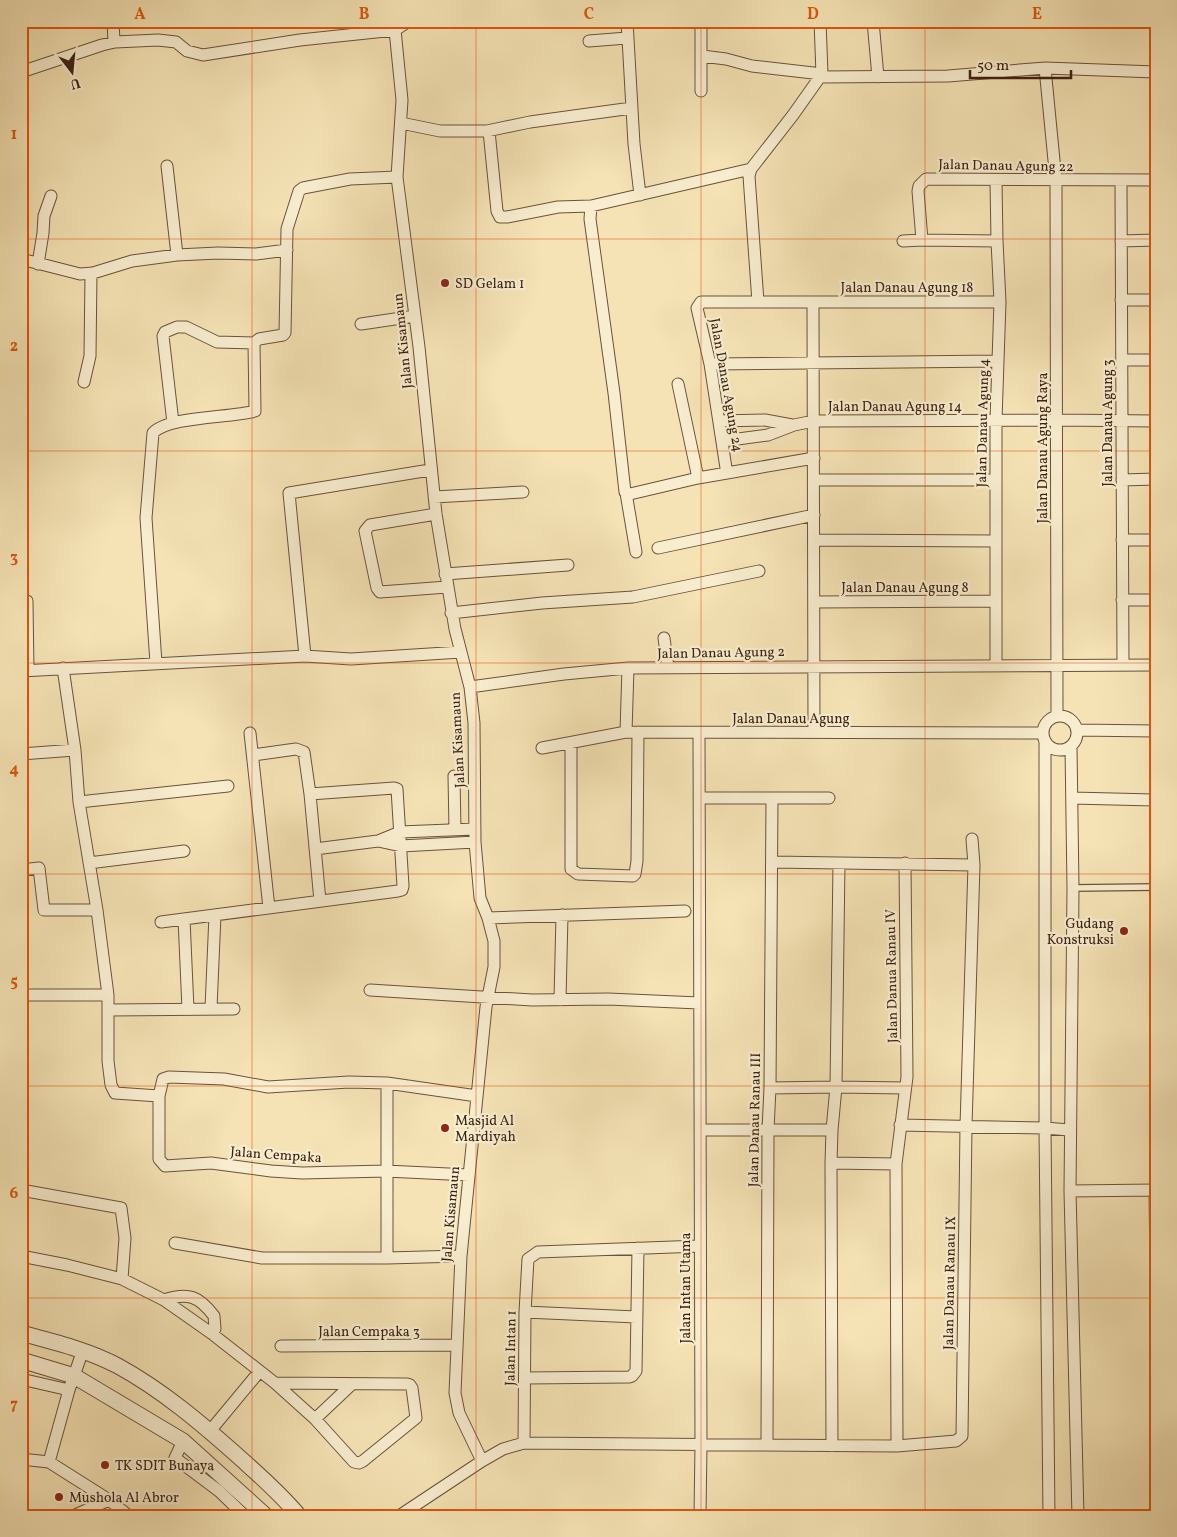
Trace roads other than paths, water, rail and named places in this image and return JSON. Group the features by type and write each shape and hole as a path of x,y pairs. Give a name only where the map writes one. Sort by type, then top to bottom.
{"street":[{"path":"113,21 114,42"},
{"path":"21,72 114,42 158,40 176,42 187,51 203,55 300,40 396,30 410,21"},
{"path":"627,21 636,167 640,195"},
{"path":"701,21 701,90"},
{"path":"758,302 748,185 751,169 821,75 820,21"},
{"path":"873,21 878,78"},
{"name":"Jalan Kisamaun","path":"396,30 401,84 401,123 397,177 415,316 436,514 452,613 470,687 474,723 475,842 480,898 494,941 494,966 488,998 461,1256 455,1393 459,1413 482,1461"},
{"path":"589,41 627,38"},
{"path":"702,56 726,59 752,66 821,75 878,78 948,76 1045,68 1156,72"},
{"name":"Jalan Danau Agung Raya","path":"1045,68 1056,181 1058,715"},
{"path":"401,123 440,131 489,131 530,122 632,108"},
{"path":"489,131 497,211 500,217 558,207 591,206 751,169"},
{"path":"167,166 177,255"},
{"path":"156,663 146,518 153,433 157,428 173,423 255,411 254,343 259,338 283,335 285,333 288,229 296,196 301,189 350,179 397,177"},
{"name":"Jalan Danau Agung 22","path":"922,240 918,191 921,182 926,179 996,181 1156,180"},
{"name":"Jalan Danau Agung 4","path":"996,181 1000,302 996,420 996,665"},
{"name":"Jalan Danau Agung 3","path":"1121,181 1123,665"},
{"path":"38,264 44,216 51,196"},
{"path":"591,206 590,219 626,493 636,552"},
{"path":"1121,241 1156,240"},
{"path":"903,241 997,241"},
{"path":"21,260 80,274 91,273 132,261 177,255 256,254 287,250"},
{"path":"84,382 90,356 91,273"},
{"path":"1121,300 1156,300"},
{"name":"Jalan Danau Agung 24","path":"726,468 710,364 697,308 698,304 701,302 814,303"},
{"name":"Jalan Danau Agung 18","path":"814,303 1000,302"},
{"path":"814,303 814,732"},
{"path":"361,324 415,316"},
{"path":"173,423 163,336 165,332 177,327 186,327 217,342 254,343"},
{"path":"1122,360 1156,360"},
{"path":"710,364 998,361"},
{"path":"678,384 698,478"},
{"name":"Jalan Danau Agung 14","path":"719,421 765,420 794,425"},
{"name":"Jalan Danau Agung 14","path":"723,441 768,435 794,425 814,422 1057,420 1156,422"},
{"path":"626,493 630,494 698,478 814,458"},
{"path":"305,656 289,493 430,470"},
{"path":"814,480 996,480"},
{"path":"1122,480 1156,480"},
{"path":"434,497 523,492"},
{"path":"436,514 370,525 365,530 377,588 380,592 447,587"},
{"path":"658,548 814,515"},
{"path":"814,540 996,541"},
{"path":"1122,540 1156,540"},
{"path":"445,574 568,565"},
{"path":"452,613 542,603 633,596 759,571"},
{"path":"27,600 25,671 305,656 352,659 460,652"},
{"path":"1122,600 1156,600"},
{"name":"Jalan Danau Agung 8","path":"814,602 995,601"},
{"path":"664,638 668,668"},
{"name":"Jalan Danau Agung 2","path":"470,687 564,674 628,668 1156,665"},
{"path":"63,668 75,750 79,802 97,910 108,995 108,1061 113,1091 119,1094 159,1096 163,1079 169,1077 224,1079 268,1087 349,1082 386,1083 477,1096"},
{"path":"626,732 628,668"},
{"path":"1049,1516 1043,737 1046,721 1058,715 1063,715 1072,720 1077,730 1077,736 1071,746 1072,888 1069,1130 1078,1516"},
{"path":"1077,730 1156,730"},
{"name":"Jalan Danau Agung","path":"542,748 626,732 699,734 814,732 1043,737"},
{"path":"571,743 570,869 578,874 633,876 637,861 638,732"},
{"path":"250,733 269,908"},
{"name":"Jalan Intan Utama","path":"699,734 700,1516"},
{"path":"1043,737 1052,748 1057,750 1071,746"},
{"path":"252,756 296,749 304,752 320,901"},
{"path":"21,754 75,750"},
{"path":"454,776 455,830"},
{"path":"79,802 228,786"},
{"path":"162,922 402,890 397,789 310,794"},
{"path":"699,798 829,798"},
{"name":"Jalan Danau Ranau III","path":"767,1444 772,798"},
{"path":"1072,798 1154,800"},
{"path":"315,849 378,841 400,832 475,829"},
{"name":"Jalan Danau Ranau IX","path":"897,1446 956,1441 962,1436 966,1126 974,865 972,839"},
{"path":"378,841 401,846 475,842"},
{"path":"89,863 184,851"},
{"path":"772,862 974,865"},
{"path":"832,1446 831,1163 836,1086 839,863"},
{"name":"Jalan Danua Ranau IV","path":"897,1446 896,1164 907,1078 905,863"},
{"path":"21,870 39,868 44,910 97,910"},
{"path":"488,918 685,911"},
{"path":"211,1008 215,915"},
{"path":"560,1000 562,915"},
{"path":"184,919 188,1009"},
{"path":"370,990 488,998 608,999 699,1003"},
{"path":"21,995 108,995"},
{"path":"108,1010 234,1009"},
{"path":"386,1083 387,1258"},
{"path":"770,1088 836,1086 905,1088"},
{"name":"Jalan Cempaka","path":"159,1096 159,1160 165,1166 211,1163 302,1173 386,1171 469,1175"},
{"path":"900,1125 1069,1130"},
{"path":"700,1130 832,1130"},
{"path":"831,1163 896,1164"},
{"path":"21,1190 122,1208 125,1238 122,1280"},
{"path":"1070,1191 1155,1190 1156,1271"},
{"path":"176,1243 262,1258 461,1256"},
{"path":"525,1378 632,1376 636,1371 638,1248 700,1246"},
{"name":"Jalan Intan 1","path":"524,1443 525,1312 528,1259 538,1252 638,1248"},
{"path":"21,1256 67,1265 122,1280 164,1300 275,1384 315,1419 354,1462 364,1461 416,1418 414,1396 410,1385 275,1384"},
{"path":"164,1300 183,1295 201,1301 214,1316 215,1326 210,1333"},
{"path":"525,1312 636,1317"},
{"path":"21,1333 118,1365 149,1385 210,1431 284,1498 299,1516"},
{"name":"Jalan Cempaka 3","path":"281,1346 457,1345"},
{"path":"49,1462 73,1378 83,1352"},
{"path":"21,1360 73,1378 183,1441 266,1516"},
{"path":"210,1431 259,1372"},
{"path":"21,1379 73,1378"},
{"path":"315,1419 352,1384"},
{"path":"183,1441 175,1458 219,1492 244,1516"},
{"path":"399,1516 482,1461 503,1449 524,1443 897,1446"},
{"path":"22,1459 49,1462 109,1500 129,1516"},
{"path":"73,1516 109,1500"}],"lane":[{"path":"1072,888 1156,887"}],"place":[{"name":"SD Gelam 1","path":"445,283"},
{"name":"Gudang Konstruksi","path":"1124,931"},
{"name":"Masjid Al Mardiyah","path":"445,1128"},
{"name":"TK SDIT Bunaya","path":"105,1465"},
{"name":"Mushola Al Abror","path":"59,1497"}]}
